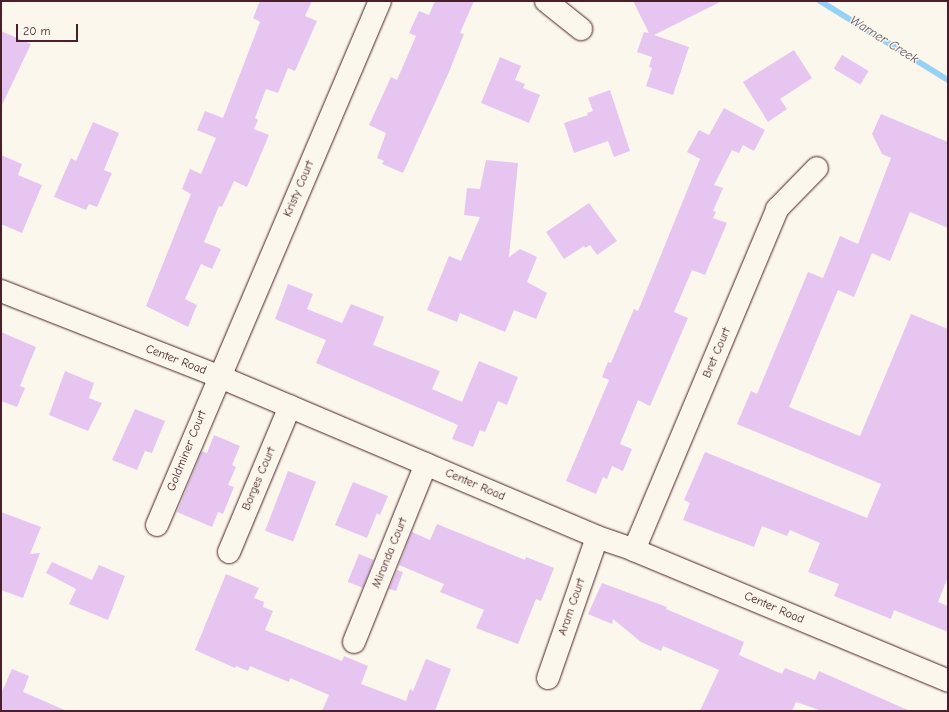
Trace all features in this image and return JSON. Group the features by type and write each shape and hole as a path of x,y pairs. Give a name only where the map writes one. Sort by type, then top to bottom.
{"street":[{"name":"Kristy Court","path":"218,376 380,1"},
{"path":"546,1 581,29"},
{"name":"Bret Court","path":"634,550 777,209 817,168"},
{"name":"Center Road","path":"1,291 218,376 597,537 634,550 948,681"},
{"name":"Goldminer Court","path":"157,525 218,376"},
{"name":"Borges Court","path":"229,552 290,406"},
{"name":"Miranda Court","path":"354,642 426,464"},
{"name":"Aram Court","path":"548,678 597,537"}],"building":[{"path":"260,1 312,1 305,16 317,21 295,71 288,68 278,93 266,89 255,118 258,120 254,129 269,135 247,187 234,181 222,207 219,206 204,242 221,249 212,269 201,264 185,299 197,305 188,327 146,306 191,194 182,189 190,169 201,174 216,138 197,130 205,111 223,118 260,22 253,18"},
{"path":"435,1 474,1 460,33 464,34 449,72 403,173 382,164 384,161 377,158 386,133 369,125 391,77 397,80 416,36 409,33 419,11 429,15"},
{"path":"633,1 722,1 654,35 689,47 673,95 646,86 652,68 649,67 652,57 637,52 644,32 649,33"},
{"path":"1,31 31,44 1,107"},
{"path":"794,50 812,78 780,99 787,109 768,122 743,82"},
{"path":"842,55 869,71 860,85 834,69"},
{"path":"500,57 521,66 515,80 525,84 523,88 540,95 529,123 481,103"},
{"path":"610,90 630,151 614,157 608,141 574,153 564,123 588,115 587,113 593,111 588,98"},
{"path":"724,108 765,130 754,151 743,145 739,153 732,150 714,185 723,188 713,211 716,212 713,218 727,223 705,275 692,270 674,312 688,318 650,406 638,400 620,444 632,449 623,471 612,466 607,479 603,477 596,494 566,481 609,380 602,377 608,362 611,363 634,309 638,311 700,159 687,152 699,130 709,135"},
{"path":"881,114 948,142 948,228 910,212 890,261 872,253 854,297 838,290 789,407 860,436 911,314 948,329 948,577 938,602 948,606 948,632 894,610 891,619 834,596 839,584 808,572 820,543 790,530 787,536 762,526 754,547 683,520 690,503 684,500 705,452 867,518 881,484 737,424 751,391 757,394 808,272 823,278 840,236 858,244 891,158 882,154 872,134"},
{"path":"93,122 119,133 104,170 112,173 97,207 89,204 86,210 54,197 71,158 76,161"},
{"path":"1,155 22,164 18,175 42,185 22,233 1,224"},
{"path":"486,160 518,163 509,257 520,249 537,257 527,282 547,293 536,319 514,310 505,332 460,313 457,322 427,310 449,256 461,261 480,217 464,215 467,188 480,189"},
{"path":"589,203 617,241 597,255 590,245 585,248 584,246 564,259 546,232"},
{"path":"288,284 313,294 307,309 342,323 351,304 384,317 373,345 440,371 432,389 462,402 479,361 518,377 507,405 498,401 485,432 480,430 473,447 452,439 458,425 316,363 326,340 275,319"},
{"path":"1,332 36,347 20,386 25,388 17,407 1,401"},
{"path":"65,371 94,383 89,398 102,403 88,431 49,415"},
{"path":"135,409 165,421 152,453 145,451 137,470 112,460"},
{"path":"214,435 240,446 232,465 236,467 228,485 234,487 223,514 218,512 212,527 177,512 202,451 207,453"},
{"path":"288,471 316,482 293,542 265,531"},
{"path":"353,482 388,496 380,515 377,513 367,538 335,525"},
{"path":"1,512 41,527 30,554 40,553 23,598 1,590"},
{"path":"437,524 525,560 526,557 554,568 541,601 536,599 518,644 476,628 484,610 440,592 444,584 399,565 412,532 430,540"},
{"path":"359,554 374,560 363,588 348,582"},
{"path":"52,562 92,580 99,565 125,576 108,620 69,604 76,589 46,573"},
{"path":"397,570 403,572 396,591 389,589"},
{"path":"226,574 259,588 254,598 264,602 263,607 273,611 265,630 342,661 344,656 368,666 361,684 406,701 410,689 413,691 426,659 451,669 435,711 322,711 329,695 290,678 289,682 250,666 248,671 236,666 235,668 195,650"},
{"path":"602,583 667,607 666,609 744,642 739,655 782,674 785,668 815,680 819,671 910,711 822,711 796,702 792,711 700,711 719,670 663,646 661,651 641,642 613,619 612,624 588,614"},
{"path":"12,669 29,676 23,692 67,711 1,711 1,694"}],"waterway":[{"name":"Warner Creek","path":"820,1 948,80"}]}
